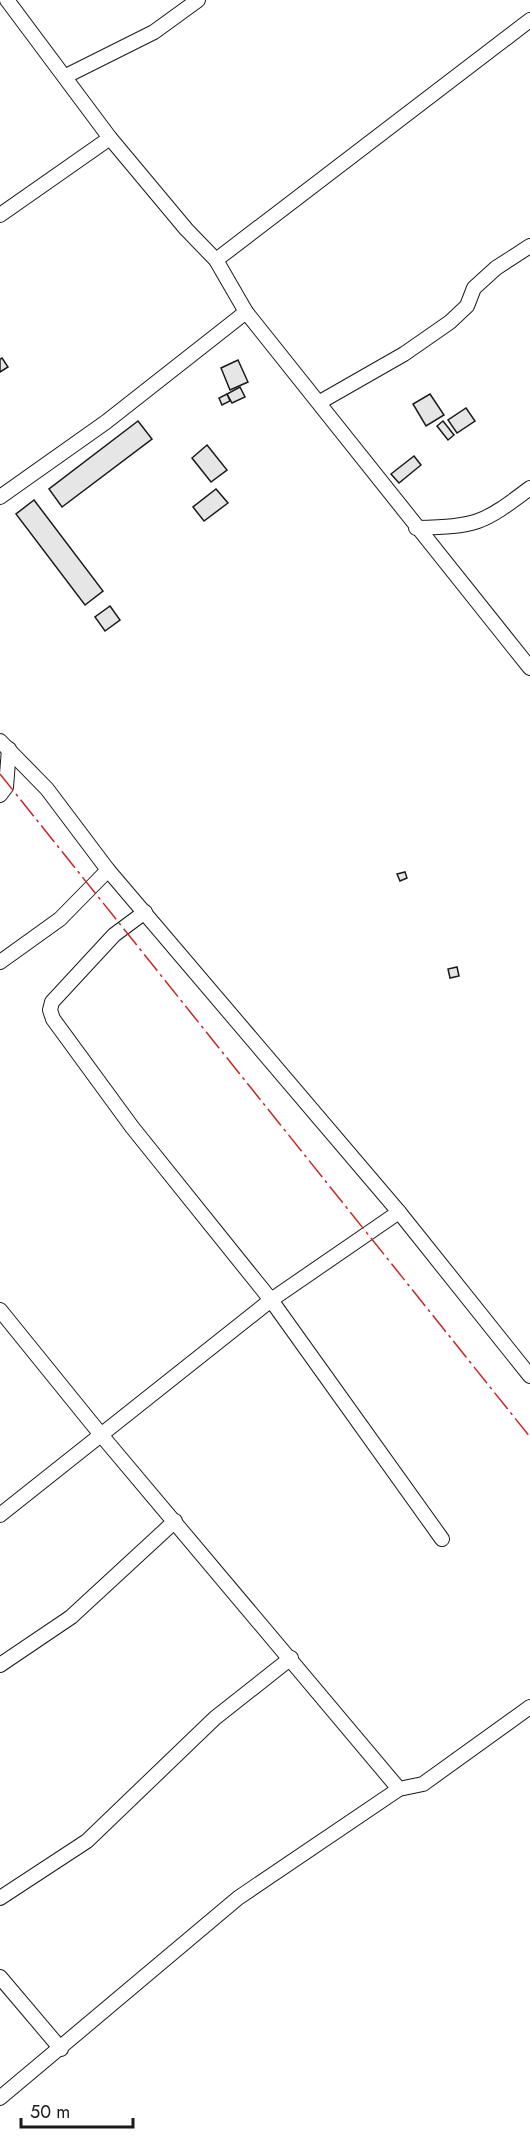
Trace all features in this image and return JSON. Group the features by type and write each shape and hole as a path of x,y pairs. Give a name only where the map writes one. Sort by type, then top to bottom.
{"street":[{"path":"7,0 66,76 110,138 186,229 216,260 246,312 320,402 416,528 475,596 530,668"},
{"path":"66,76 154,32 198,0"},
{"path":"216,260 530,20"},
{"path":"0,215 110,138"},
{"path":"320,402 404,354 450,322 467,306 474,288 496,268 530,246"},
{"path":"0,497 106,422 246,312"},
{"path":"416,528 465,527 477,524 498,512 530,488"},
{"path":"0,795 6,787 4,745"},
{"path":"4,745 47,789 108,870 399,1212 530,1376"},
{"path":"0,962 60,919 108,870"},
{"path":"145,912 114,934 52,1002 50,1010 53,1018 132,1127 271,1300 442,1539"},
{"path":"0,1515 271,1300 399,1212"},
{"path":"0,1310 102,1436 399,1789"},
{"path":"0,1665 71,1617 175,1521"},
{"path":"0,1898 87,1841 215,1718 291,1658"},
{"path":"0,2098 238,1898 399,1789 423,1784 530,1707"},
{"path":"0,1977 61,2049"}],"building":[{"path":"2,358 8,367 0,372 0,359"},
{"path":"238,360 248,382 230,390 221,368"},
{"path":"240,387 245,397 232,403 227,394"},
{"path":"227,394 230,401 222,405 219,398"},
{"path":"430,394 444,415 426,426 413,404"},
{"path":"466,408 475,421 457,433 448,420"},
{"path":"138,421 152,439 62,507 49,489"},
{"path":"443,421 454,435 448,440 437,426"},
{"path":"207,445 227,470 211,482 192,458"},
{"path":"414,456 421,465 399,483 391,474"},
{"path":"216,489 228,503 204,521 193,507"},
{"path":"34,500 103,591 85,605 16,514"},
{"path":"110,606 120,620 105,631 95,617"},
{"path":"405,872 407,878 400,881 397,874"},
{"path":"457,967 459,976 450,978 448,969"}],"power":[{"path":"0,774 530,1437"}]}
